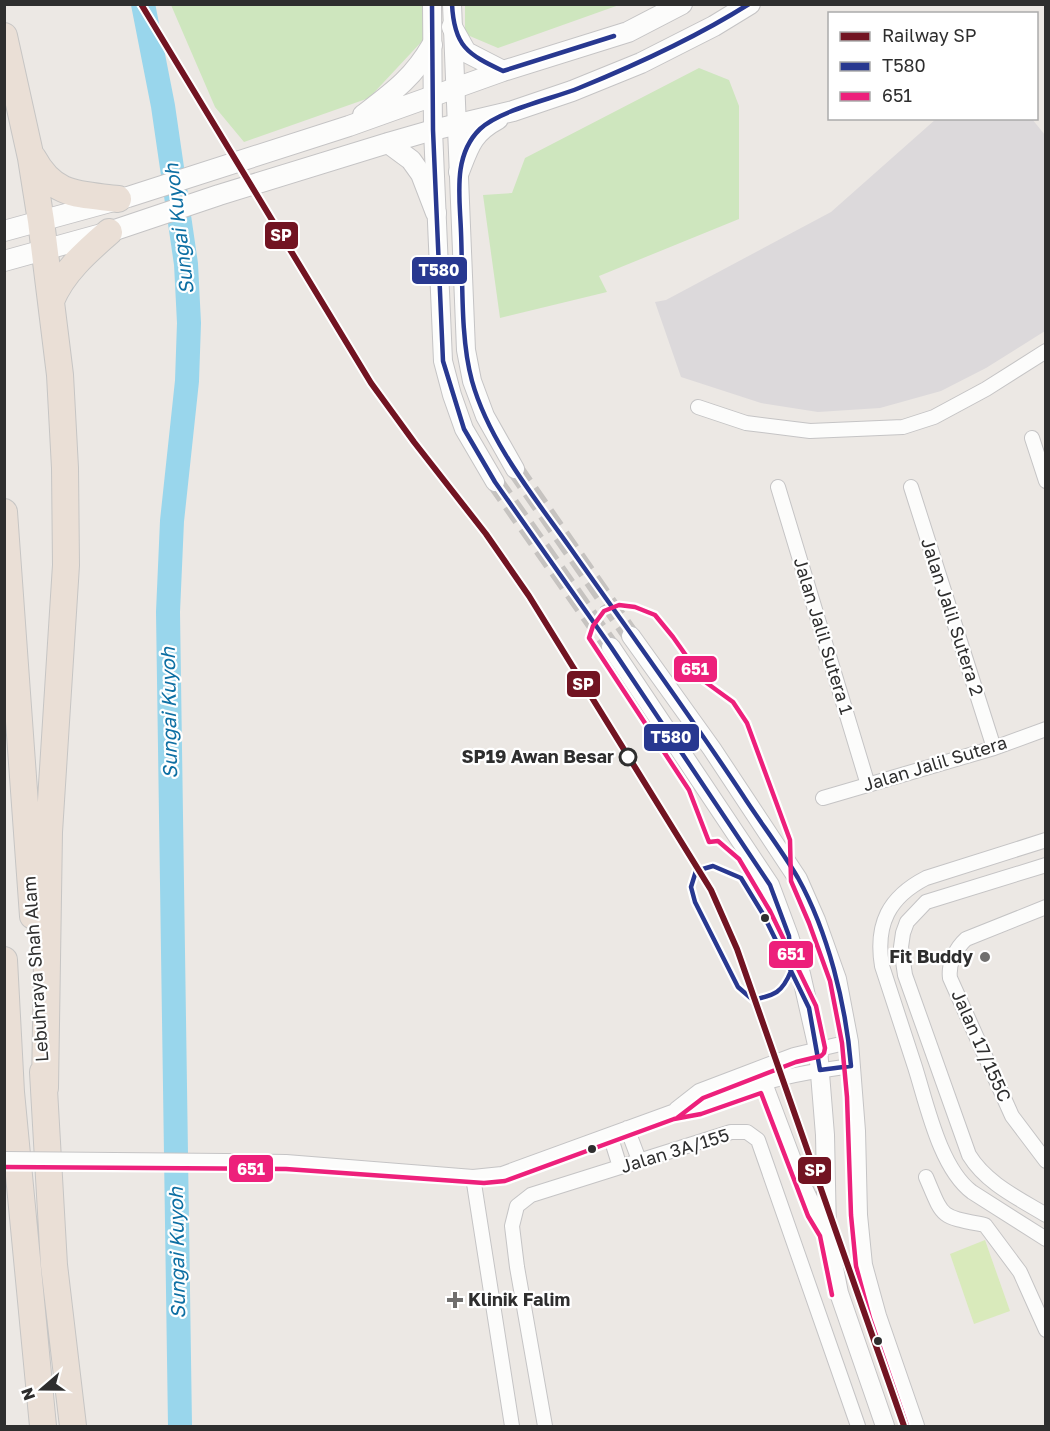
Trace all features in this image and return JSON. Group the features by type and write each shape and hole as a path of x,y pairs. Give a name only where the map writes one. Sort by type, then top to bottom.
{"highway":[{"path":"4,36 30,152 34,223 38,251 51,301 60,375 65,468 66,565 49,832 45,1088"},
{"path":"30,152 51,184 75,194 123,198"},
{"path":"51,301 61,282 75,264 109,232"},
{"name":"Lebuhraya Shah Alam","path":"4,512 45,1088 54,1265 73,1426"},
{"name":"Lebuhraya Shah Alam","path":"4,960 11,1092 43,1426"},
{"path":"4,1061 11,1092"}],"main road":[{"path":"4,231 123,198 349,126 455,87 628,32 682,4"},
{"path":"4,261 109,232 219,195 388,143 513,111 572,91 641,63 714,26 750,4"},
{"path":"452,27 466,52 503,71"},
{"path":"349,126 411,76 420,66 432,45"},
{"path":"459,172 471,140 482,127 513,111"},
{"path":"388,143 411,160 421,174 436,213"}],"street":[{"path":"432,4 433,130 443,361 464,429 495,482"},
{"path":"452,4 466,350 472,381 485,416 515,469"},
{"path":"698,407 746,423 810,431 903,427 934,417 986,389 1046,351"},
{"path":"1032,438 1046,481"},
{"name":"Jalan Jalil Sutera 2","path":"911,487 994,748"},
{"name":"Jalan Jalil Sutera 1","path":"778,488 868,785"},
{"path":"631,636 712,748 798,879 816,920 837,979 849,1042 856,1131 858,1215 864,1265 877,1316 915,1426"},
{"path":"611,647 770,885 789,936 801,974 818,1049 825,1135 827,1233 839,1293 885,1426"},
{"name":"Jalan Jalil Sutera","path":"823,798 994,748 1046,729"},
{"path":"1046,840 926,878 905,891 895,901 882,926 879,950 882,966 934,1125 955,1174 972,1192 1046,1239"},
{"path":"1017,850 1033,854 1046,865"},
{"path":"1046,865 926,902 907,922 901,947 905,975 969,1155 975,1165 990,1180 1046,1215"},
{"name":"Jalan 17/155C","path":"1046,907 966,939 959,945 949,969 950,978 1012,1116 1046,1161"},
{"path":"672,1112 699,1091 794,1055 849,1042"},
{"path":"4,1159 286,1162 473,1177 502,1174 672,1112 699,1107 765,1083 820,1070 851,1066"},
{"path":"765,1083 815,1213 827,1233"},
{"path":"627,1128 639,1160"},
{"name":"Jalan 3A/155","path":"544,1426 517,1267 513,1226 517,1206 531,1195 639,1160 731,1132 747,1132 758,1140 858,1426"},
{"path":"610,1135 620,1167"},
{"path":"473,1177 512,1426"},
{"path":"926,1177 940,1210 950,1218 985,1225 1020,1272 1046,1330"}],"shaded area":[{"path":"935,120 1033,120 1045,135 1045,331 986,368 941,391 880,408 818,412 761,403 681,377 655,302 666,300 831,212"}],"green space":[{"path":"171,5 425,5 425,38 369,98 244,142 215,107"},
{"path":"465,5 619,5 498,48 465,34"},
{"path":"699,68 729,80 739,106 739,219 599,276 607,292 500,318 483,195 512,193 525,158"},
{"path":"985,1240 1010,1311 974,1324 950,1254"}],"waterway":[{"name":"Sungai Kuyoh","path":"143,4 163,106 186,264 189,323 187,381 172,521 168,612 180,1426"}],"tunnel":[{"path":"515,469 631,636"},
{"path":"495,482 611,647"}],"rail line":[{"name":"SP","path":"141,4 371,383 486,534 529,596 711,890 737,949 904,1426"}],"transit line":[{"name":"T580","path":"432,4 433,130 443,361 464,429 495,482 611,647 770,885 789,936 791,971"},
{"name":"T580","path":"452,4 456,30 465,47 480,59 503,71 614,36"},
{"name":"T580","path":"749,4 708,28 644,60 579,88 500,116 480,129 471,140 461,164 459,192 463,308 468,364 472,381 501,448 528,490 636,640 778,846 809,899 834,969 845,1018 851,1066 820,1070 809,1008 791,971"},
{"name":"651","path":"677,1118 703,1098 796,1062 821,1056 825,1048 816,1006 770,911 739,859 718,841 709,842 689,790 589,638 593,626 604,611 619,605 635,607 655,615 704,681 733,702 747,723 790,840 791,881 830,981 842,1043 856,1266 870,1318 907,1426"},
{"name":"T580","path":"713,866 741,878 763,914 791,971 777,992 753,1000 738,987 695,902 691,887 696,871 713,866"},
{"name":"651","path":"4,1167 286,1169 484,1183 505,1181 674,1119 701,1114 761,1093 808,1216 820,1236 832,1295"}],"place":[{"name":"SP19 Awan Besar","path":"628,757"},
{"name":"Fit Buddy","path":"985,957"},
{"name":"Klinik Falim","path":"455,1300"}]}
